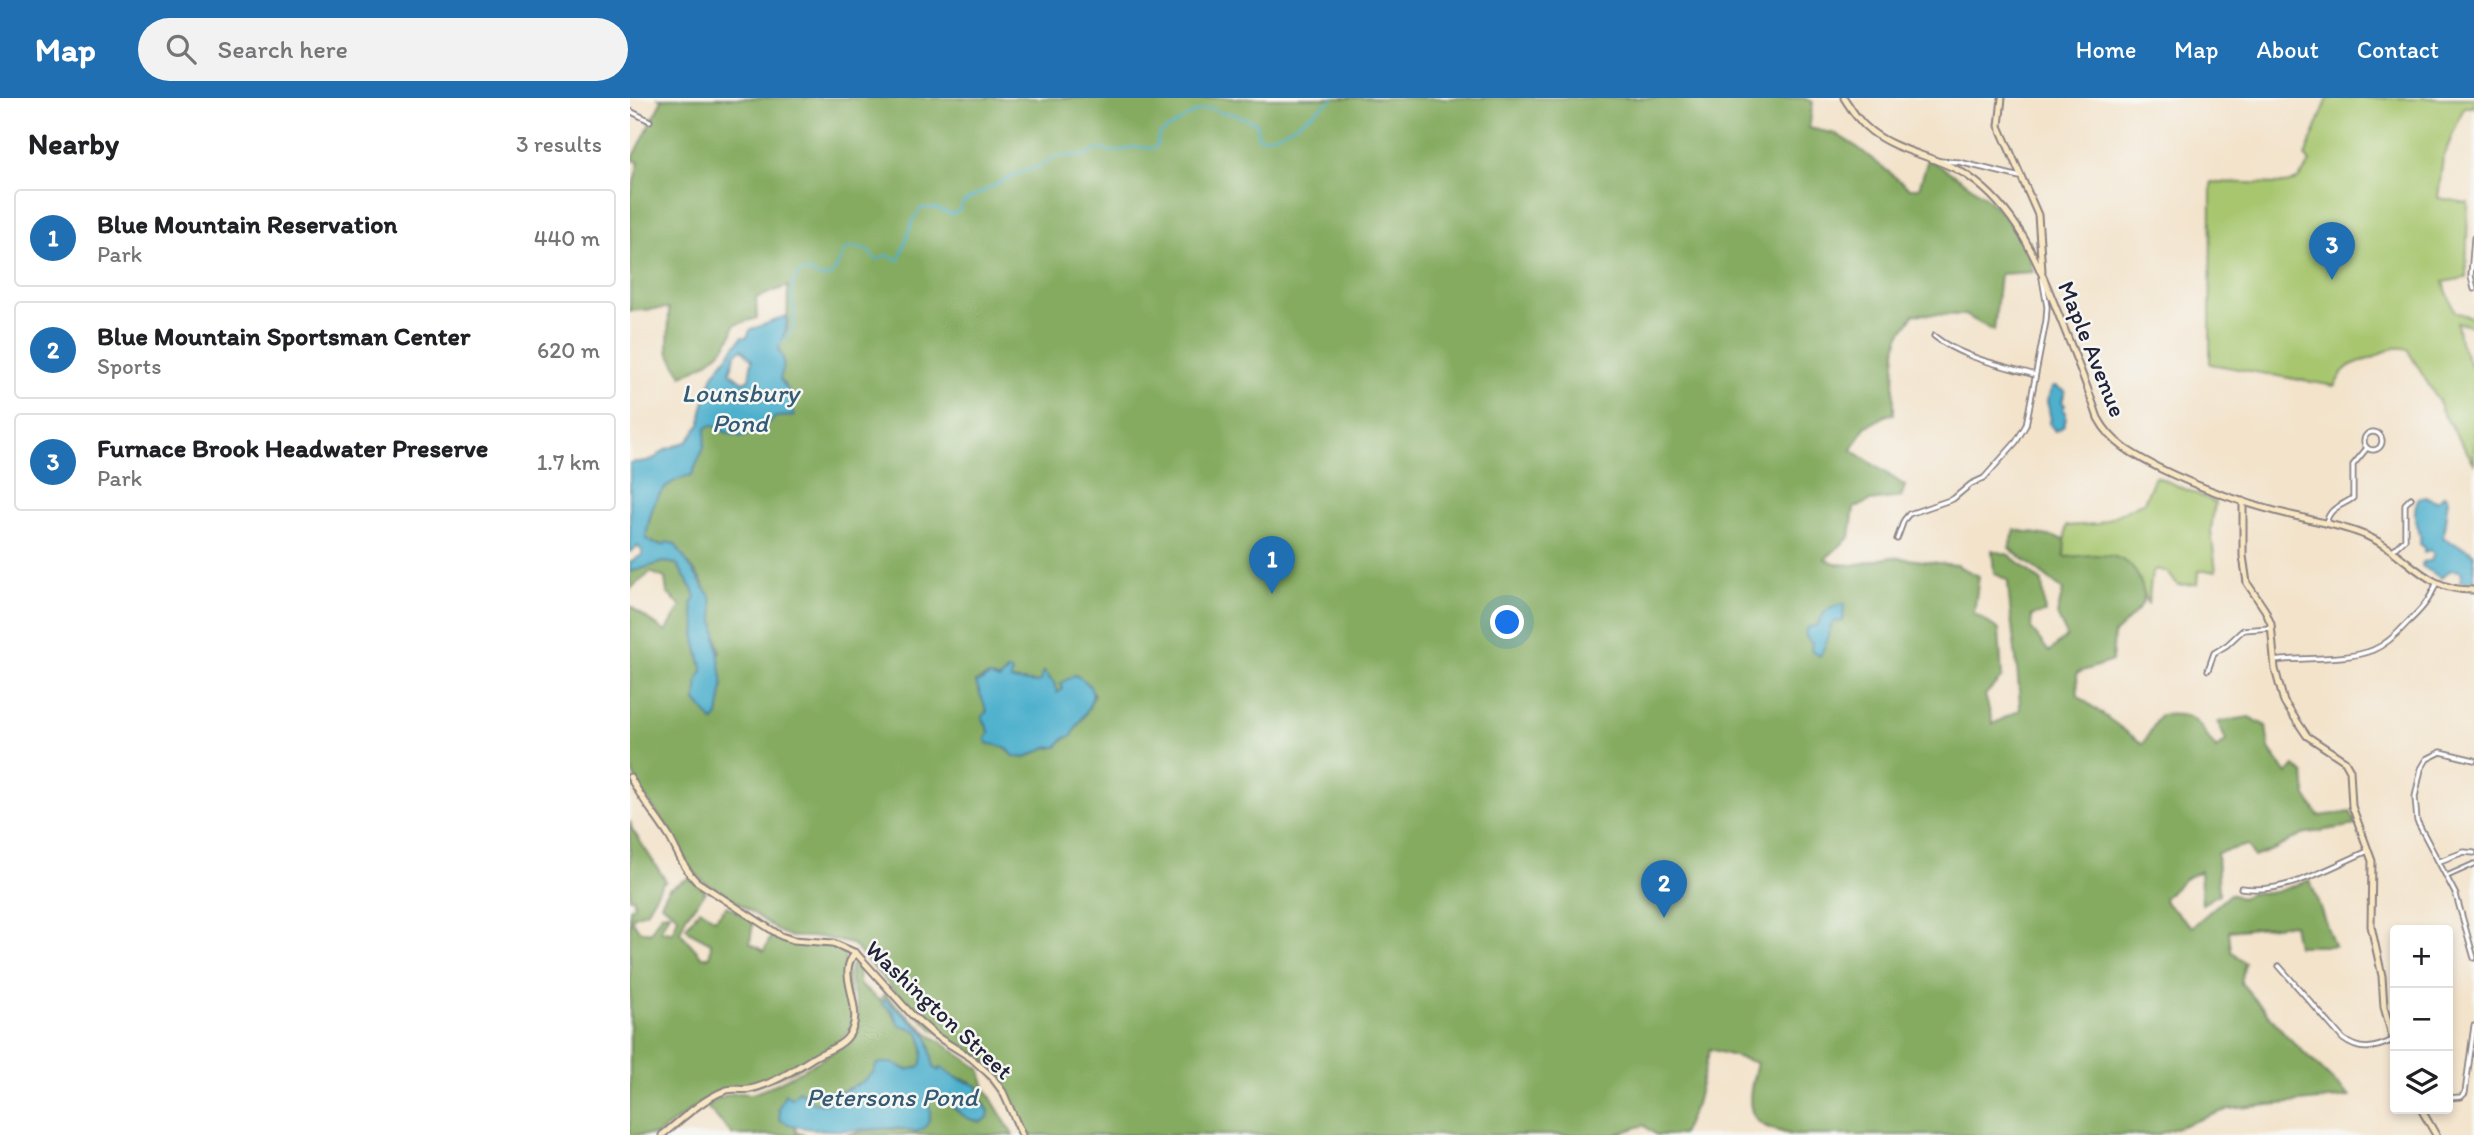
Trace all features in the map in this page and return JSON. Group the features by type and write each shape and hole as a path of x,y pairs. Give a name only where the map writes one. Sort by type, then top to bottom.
{"street":[{"name":"Maple Avenue","path":"1844,98 1864,125 1878,136 1939,161 1968,177 1996,200 2017,225 2042,274 2098,418 2110,436 2123,448 2177,478 2243,501 2364,535 2392,550 2436,584 2474,590"},
{"path":"1897,539 1909,514 1953,499 1987,475 2016,442 2026,425 2047,307 2042,289 2040,224 1999,126 2002,98"},
{"path":"630,120 632,112 650,121"},
{"path":"1939,161 1959,162 2020,177"},
{"path":"2474,238 2471,276 2474,289"},
{"path":"1934,336 1943,344 1961,352 2035,375"},
{"path":"2371,432 2377,433 2381,437 2381,446 2376,450 2367,448 2363,441 2365,436 2371,432"},
{"path":"2326,523 2335,507 2353,498 2353,466 2367,448"},
{"path":"2392,550 2405,539 2405,504 2411,498"},
{"path":"2243,501 2243,556 2247,583 2266,610 2284,702 2313,742 2345,761 2348,766 2352,806 2370,850 2373,869 2371,926 2390,1029"},
{"path":"2274,661 2336,656 2375,649 2405,626 2428,601 2436,584"},
{"path":"2208,670 2214,653 2227,645 2239,632 2271,628"},
{"path":"2474,760 2437,753 2427,759 2421,769 2415,797 2417,821 2456,895 2473,944 2474,958"},
{"name":"Washington Street","path":"630,777 648,809 669,836 687,870 703,886 781,936 793,940 835,943 856,953 912,1015 936,1036 971,1058 992,1077 1003,1092 1021,1135"},
{"path":"2241,888 2266,890 2283,887 2370,850"},
{"path":"2439,862 2464,852 2474,853"},
{"path":"2447,876 2474,864"},
{"path":"662,1135 723,1091 753,1089 795,1071 844,1041 852,1030 855,1017 848,971 850,959 856,953"},
{"path":"2279,967 2352,1046 2369,1048 2390,1044"},
{"path":"2453,1098 2461,1097 2465,1093 2474,1026"},
{"path":"2424,1114 2436,1135"}],"green space":[{"path":"659,98 1803,98 1813,102 1809,128 1836,134 1909,188 1919,188 1928,159 1945,169 1978,192 2007,219 2027,252 2033,272 2000,274 1994,331 1965,315 1914,314 1897,344 1894,414 1865,427 1852,450 1905,486 1901,497 1870,501 1854,508 1850,537 1825,559 1837,564 1854,565 1891,557 1956,565 1979,576 1974,613 1999,630 2002,677 1985,695 1993,724 2020,710 2008,581 1994,573 1992,550 2009,555 2042,582 2045,613 2032,615 2031,628 2049,652 2067,636 2057,615 2063,590 2009,548 2015,530 2065,539 2064,557 2108,556 2126,562 2134,570 2142,586 2143,602 2114,634 2112,661 2077,673 2078,696 2143,744 2160,715 2182,715 2194,720 2216,749 2226,741 2218,722 2249,717 2266,726 2269,749 2287,774 2294,766 2304,774 2306,796 2319,816 2351,812 2356,825 2302,834 2254,857 2248,845 2217,853 2219,894 2202,904 2200,871 2186,878 2164,898 2192,927 2230,894 2241,898 2253,893 2276,892 2310,880 2334,946 2297,946 2293,924 2229,931 2231,951 2245,963 2241,983 2286,1035 2350,1097 2229,1109 2156,1135 1792,1135 1765,1126 1753,1114 1750,1098 1757,1063 1710,1049 1696,1104 1682,1135 1656,1135 1644,1125 1614,1135 1025,1135 1010,1101 987,1066 970,1051 935,1031 915,1013 852,944 820,937 791,937 705,883 690,868 630,768 630,606 666,632 681,606 667,593 665,578 650,572 630,590 630,572 664,562 677,564 696,596 692,604 696,626 695,639 703,672 696,701 720,651 701,580 673,550 646,538 653,506 657,497 670,484 692,475 704,447 705,428 712,425 733,434 761,428 780,409 790,393 780,379 778,350 780,339 787,330 788,286 756,298 757,318 734,325 722,350 682,376 668,351 669,308 630,311 630,196 639,162 632,160 662,100","holes":["1007,671 1011,676 1010,680 1037,683 1042,680 1044,672 1054,683 1057,693 1063,689 1061,684 1084,682 1094,696 1073,733 1052,748 1047,747 1025,758 997,743 987,743 990,733 986,725 987,711 976,682 987,676 999,680"]},
{"path":"2328,98 2474,98 2474,107 2464,107 2443,158 2438,198 2468,203 2466,278 2443,282 2455,312 2474,318 2474,327 2457,322 2460,342 2474,373 2474,463 2407,349 2390,349 2351,365 2334,386 2210,364 2211,182 2283,184 2296,180 2310,162 2305,156"},
{"path":"2155,476 2215,502 2211,530 2216,571 2198,571 2197,584 2178,585 2167,572 2157,569 2152,572 2148,605 2139,578 2063,558 2066,526 2098,524 2144,502"},
{"path":"630,821 632,829 666,881 646,912 634,916 632,921 639,930 650,933 661,914 669,913 660,931 673,932 678,916 661,904 668,889 689,878 706,892 686,916 680,932 702,957 710,957 711,943 686,927 700,909 715,919 727,906 753,922 750,943 764,951 771,936 794,943 838,947 844,951 853,1022 838,1043 794,1070 754,1086 720,1090 656,1135 630,1135 630,909 634,906 634,898 630,898"},
{"path":"858,962 859,984 880,1001 884,994 929,1034 980,1069 985,1088 1013,1135 846,1135 881,1129 917,1132 928,1121 926,1099 942,1100 966,1118 980,1122 989,1111 970,1081 954,1077 944,1069 939,1071 934,1068 928,1039 920,1027 908,1017 889,1008 899,1025 911,1028 920,1035 923,1059 920,1067 875,1071 861,1083 838,1093 834,1100 825,1104 814,1103 803,1094 792,1098 796,1132 805,1135 733,1135 706,1106 726,1095 751,1094 773,1085 848,1041 857,1026 857,1009 850,975 851,966"}],"water":[{"name":"Lounsbury Pond","path":"786,316 786,329 778,350 784,364 780,379 790,393 794,416 776,417 759,430 743,437 712,425 706,428 704,447 692,475 670,484 657,498 646,538 652,543 675,544 711,598 723,686 718,716 713,722 696,701 698,678 703,672 695,639 696,626 692,604 696,596 677,564 664,562 630,572 630,562 642,555 642,550 638,546 630,552 630,463 655,458 665,450 688,441 701,423 713,375 742,337 747,337 750,330","holes":["742,349 752,360 749,379 743,382 730,372 736,353"]},
{"path":"2052,387 2065,391 2062,402 2065,405 2063,410 2066,412 2066,419 2061,428 2055,431 2049,423 2051,420 2047,401"},
{"path":"2444,495 2448,499 2443,537 2474,554 2474,582 2460,581 2460,571 2451,570 2441,578 2422,566 2423,562 2431,561 2434,554 2430,550 2424,552 2424,547 2420,544 2415,518 2418,499 2426,497 2437,501"},
{"path":"1844,604 1843,621 1833,622 1820,656 1811,650 1812,643 1805,633 1807,628 1818,625 1830,608"},
{"path":"1009,670 1012,672 1011,680 1037,683 1042,680 1044,672 1054,683 1057,693 1063,689 1061,683 1075,675 1086,682 1091,689 1090,704 1072,736 1064,738 1057,747 1047,747 1025,758 1013,756 1004,747 987,743 986,738 990,733 982,717 987,711 976,683 990,676 999,680"},
{"name":"Petersons Pond","path":"885,999 924,1032 928,1038 934,1068 939,1071 941,1067 954,1077 978,1086 978,1097 989,1111 988,1118 980,1122 971,1119 947,1102 933,1098 926,1099 930,1112 929,1121 923,1129 915,1131 895,1128 816,1129 789,1124 779,1119 778,1110 785,1094 792,1098 799,1091 814,1103 825,1104 833,1100 838,1093 861,1083 875,1071 879,1063 893,1063 907,1070 920,1067 923,1051 920,1035 911,1028 899,1025 893,1011 882,1004"}],"waterway":[{"path":"780,343 793,327 792,287 799,274 806,272 824,277 832,275 849,247 865,249 877,260 886,255 899,260 913,220 921,208 935,208 952,214 960,210 963,202 1057,156 1084,156 1100,149 1114,152 1134,147 1155,148 1157,138 1162,132 1199,111 1214,109 1220,113 1231,113 1257,123 1258,137 1267,137 1287,130 1334,98"}],"place":[{"name":"Furnace Brook Headwater Preserve","path":"2332,280"},
{"name":"Blue Mountain Reservation","path":"1272,594"},
{"name":"Blue Mountain Sportsman Center","path":"1664,918"}]}
